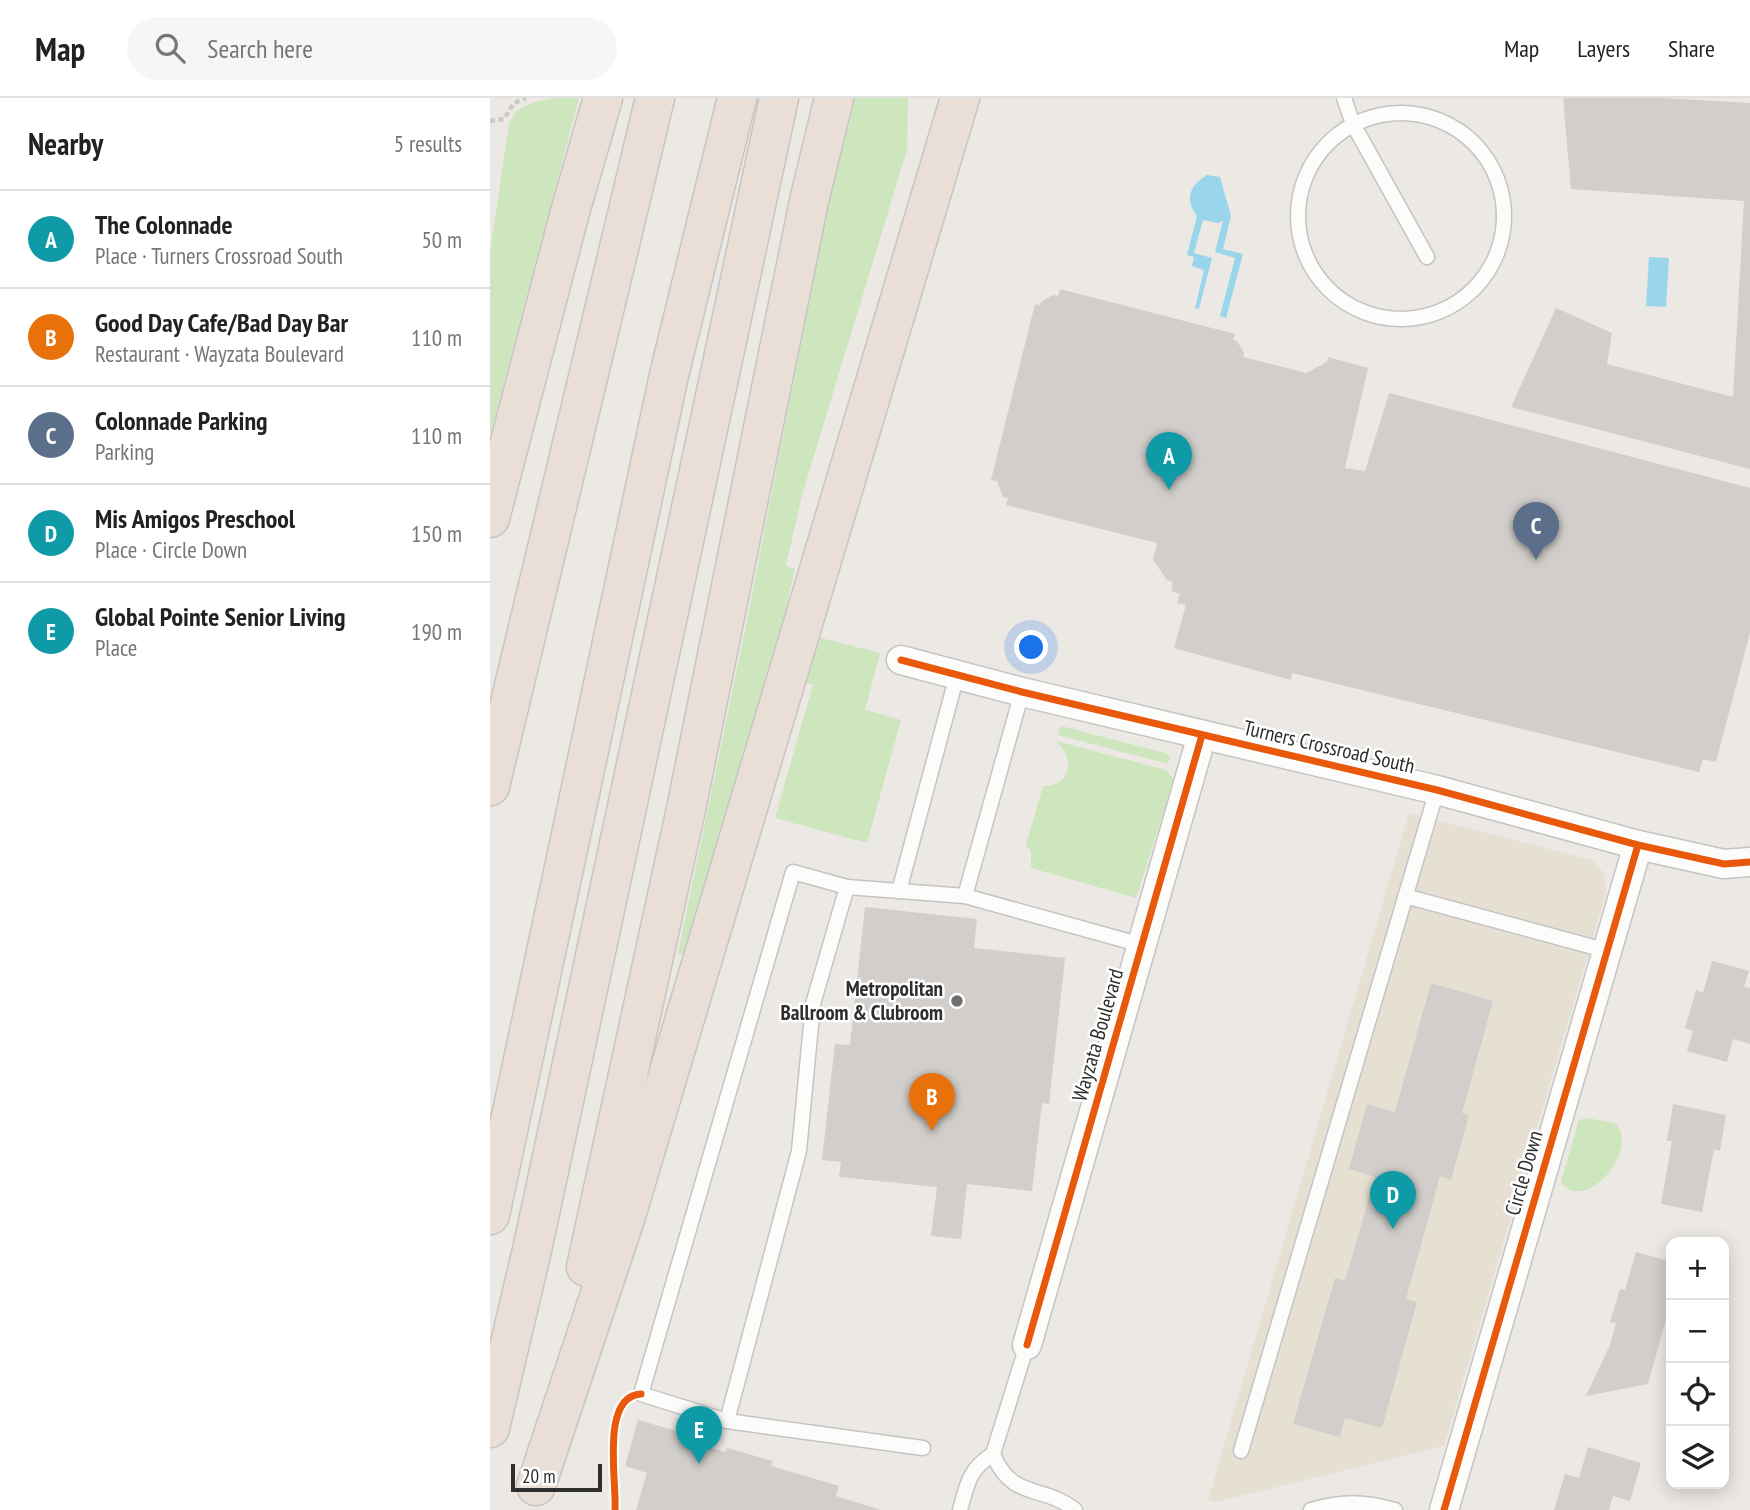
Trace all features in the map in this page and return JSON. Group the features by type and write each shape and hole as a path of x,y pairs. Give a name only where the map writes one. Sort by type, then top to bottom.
{"highway":[{"path":"490,519 603,98"},
{"path":"490,786 655,98"},
{"path":"490,1215 668,375 737,98"},
{"path":"490,1428 540,1209 779,98"},
{"path":"533,1498 686,809 806,214 834,98"},
{"path":"533,1498 625,1219 960,98"}],"street":[{"name":"Turners Crossroad South","path":"901,660 1023,692 1437,790 1638,845 1724,864 1750,862"},
{"name":"Wayzata Boulevard","path":"1027,1345 1202,735"},
{"name":"Circle Down","path":"1444,1510 1638,845"}],"lane":[{"path":"1344,98 1353,124 1427,257"},
{"path":"1387,113 1415,113 1439,119 1464,134 1480,149 1494,170 1501,191 1504,216 1501,240 1492,264 1472,290 1449,307 1425,316 1399,319 1374,316 1343,301 1320,280 1306,256 1298,223 1300,193 1311,164 1317,156 1329,141 1353,124 1387,113"},
{"path":"899,891 957,675"},
{"path":"965,896 1023,692"},
{"path":"1241,1451 1437,790"},
{"path":"923,1448 727,1421 641,1394 793,872 847,887 965,896 1142,945"},
{"path":"727,1421 799,1151 813,1004 847,887"},
{"path":"1405,896 1608,951"},
{"path":"1027,1345 993,1454 1000,1470 1014,1483 1029,1491 1063,1500 1075,1510"},
{"path":"960,1510 970,1476 980,1462 993,1454"},
{"path":"1311,1510 1348,1502 1395,1510"}],"path":[{"path":"490,121 504,119 514,103 526,98"}],"shaded area":[{"path":"1409,813 1592,860 1602,871 1606,885 1605,896 1444,1446 1216,1502 1208,1500"}],"green space":[{"path":"554,98 579,98 490,435 490,252 509,124 522,108"},
{"path":"852,98 908,98 907,150 802,495 786,566 795,569 763,706 685,957 678,953 747,620 832,185 843,136 850,125"},
{"path":"817,637 880,653 865,710 901,720 867,843 775,818 813,685 798,680"},
{"path":"1061,726 1165,753 1170,756 1168,764 1058,735"},
{"path":"1056,741 1166,770 1174,780 1136,898 1031,868 1031,852 1026,845 1043,786 1060,782 1068,770 1066,756"},
{"path":"1587,1118 1615,1123 1621,1134 1621,1147 1608,1174 1584,1190 1572,1190 1561,1182 1579,1120"}],"water":[{"path":"1207,175 1220,177 1231,216 1223,249 1243,254 1226,318 1220,316 1235,258 1215,252 1223,221 1218,223 1203,220 1194,253 1212,258 1199,309 1195,308 1204,270 1192,266 1194,257 1187,255 1197,216 1191,204 1191,193 1196,183"},
{"path":"1649,257 1669,258 1666,307 1646,306"}],"building":[{"path":"1563,98 1663,98 1750,103 1750,469 1511,407 1556,308 1612,333 1607,364 1733,397 1744,201 1571,189"},
{"path":"1060,289 1235,334 1233,340 1237,341 1244,353 1243,357 1306,373 1327,362 1328,357 1368,368 1345,468 1365,471 1389,393 1750,488 1750,633 1716,762 1703,759 1699,772 1292,673 1291,680 1174,648 1186,605 1177,603 1180,594 1171,591 1173,582 1167,580 1153,560 1157,543 1006,505 1008,498 1003,497 997,481 991,480 1035,304 1040,305 1053,295 1058,296"},
{"path":"865,907 977,919 974,948 1065,958 1049,1104 1042,1103 1032,1191 967,1184 961,1239 931,1236 937,1187 839,1177 841,1162 822,1160 835,1044 850,1045"},
{"path":"1712,961 1749,971 1744,987 1750,988 1750,1044 1733,1039 1727,1062 1687,1051 1693,1031 1685,1028 1696,990 1703,993"},
{"path":"1431,983 1493,1001 1462,1113 1469,1115 1451,1180 1440,1176 1406,1299 1417,1302 1382,1428 1345,1418 1340,1437 1293,1424 1335,1278 1345,1281 1375,1177 1349,1169 1367,1104 1395,1112"},
{"path":"1673,1104 1726,1115 1720,1151 1714,1149 1702,1212 1661,1204 1672,1141 1667,1141"},
{"path":"1636,1252 1666,1261 1666,1319 1648,1384 1586,1396 1610,1345 1616,1323 1610,1322 1620,1289 1625,1290"},
{"path":"638,1420 705,1439 703,1446 725,1452 727,1448 773,1461 771,1466 839,1486 836,1496 881,1510 636,1510 647,1473 625,1466"},
{"path":"1588,1447 1641,1463 1630,1501 1613,1496 1609,1510 1554,1510 1565,1474 1579,1478"}],"cycle path":[{"path":"901,660 1022,692 1437,790 1638,845 1724,864 1750,862"},
{"path":"1027,1345 1202,735"},
{"path":"1444,1510 1638,845"},
{"path":"615,1510 615,1424 620,1409 628,1398 641,1394"}],"place":[{"name":"The Colonnade","path":"1169,490"},
{"name":"Colonnade Parking","path":"1536,560"},
{"name":"Metropolitan Ballroom & Clubroom","path":"957,1001"},
{"name":"Good Day Cafe/Bad Day Bar","path":"932,1131"},
{"name":"Mis Amigos Preschool","path":"1393,1229"},
{"name":"Global Pointe Senior Living","path":"699,1464"}]}
